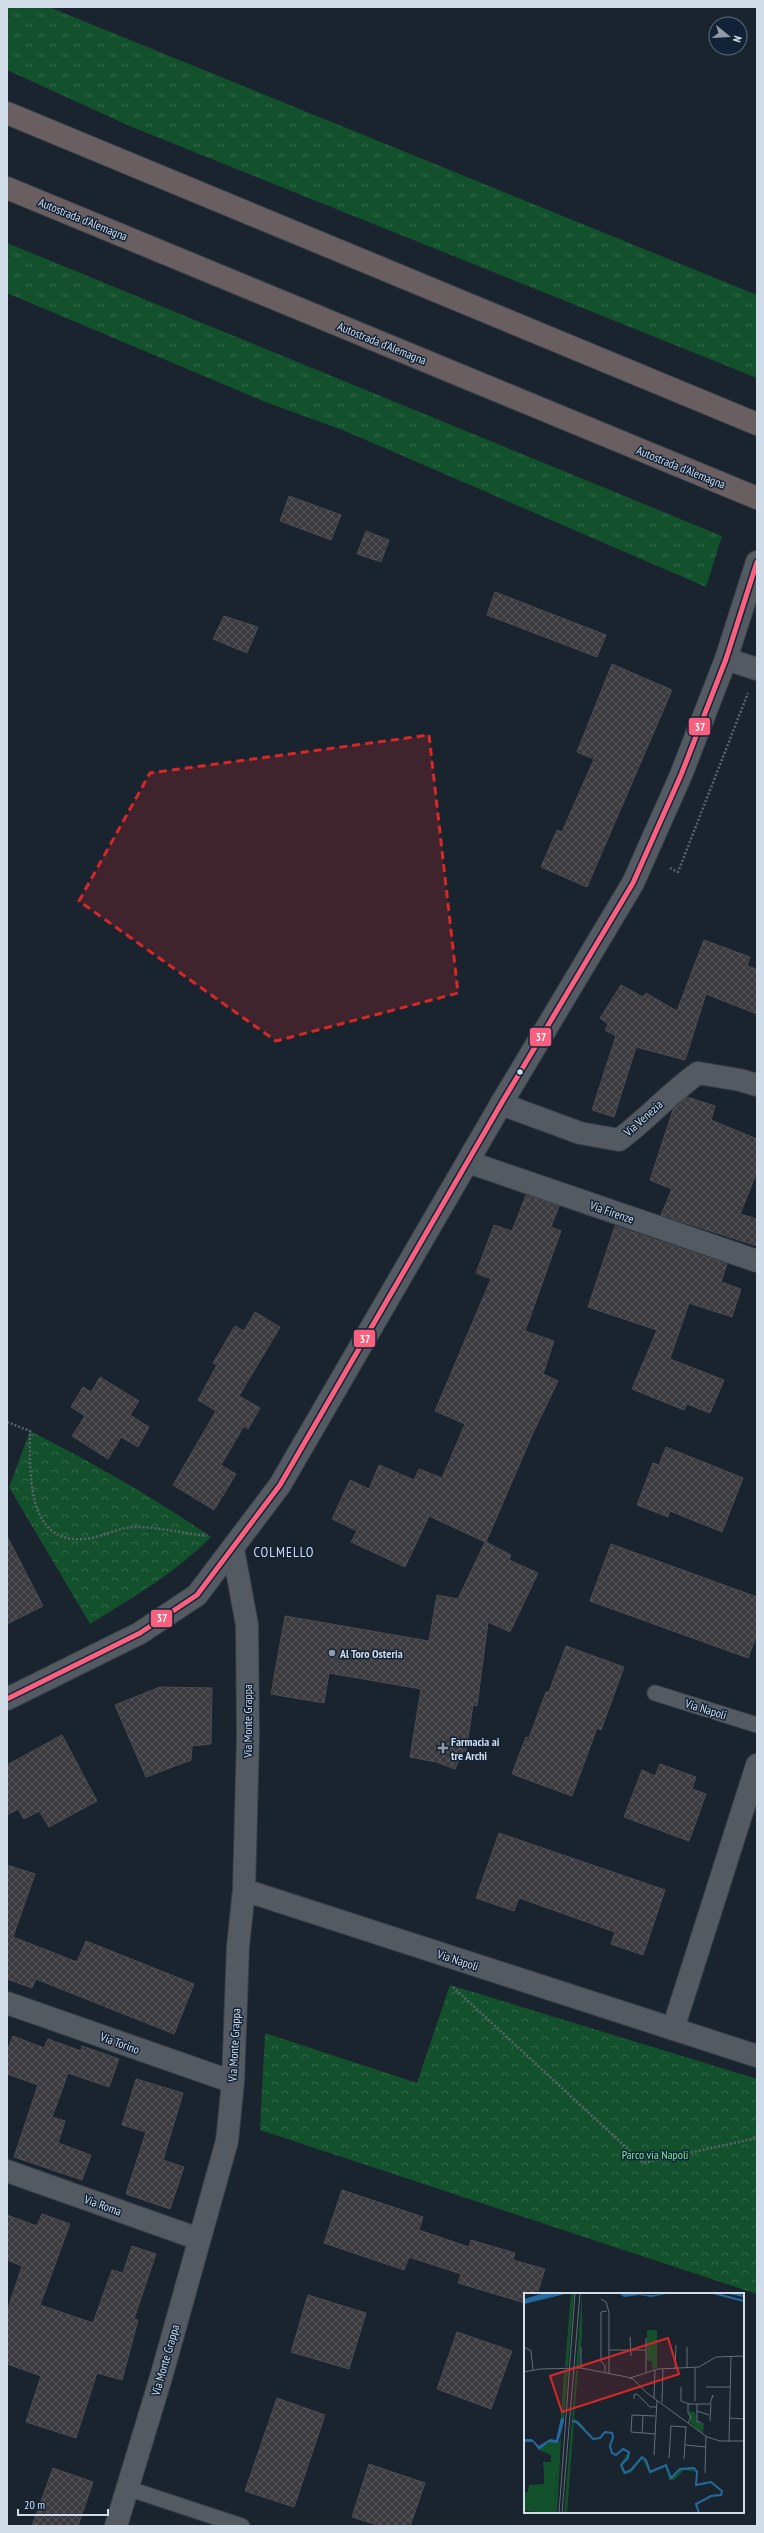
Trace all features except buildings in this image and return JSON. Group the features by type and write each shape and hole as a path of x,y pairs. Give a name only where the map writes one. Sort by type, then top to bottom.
{"highway":[{"path":"7,113 757,424"},
{"name":"Autostrada d'Alemagna","path":"7,188 751,496"}],"street":[{"path":"7,1699 140,1634 197,1595 280,1485 501,1104 633,883 646,856 726,659 757,562"},
{"path":"726,659 754,678"},
{"name":"Via Venezia","path":"501,1104 580,1133 619,1140 639,1124 674,1090 698,1073 740,1080 757,1085"},
{"name":"Via Firenze","path":"468,1162 757,1262"},
{"name":"Via Monte Grappa","path":"116,2526 126,2488 162,2374 227,2141 233,2082 238,1946 244,1890 248,1737 246,1625 233,1549"},
{"path":"673,2029 757,1765"},
{"name":"Via Napoli","path":"244,1890 757,2056"},
{"name":"Via Torino","path":"7,2003 233,2082"},
{"name":"Via Roma","path":"7,2170 199,2239"}],"lane":[{"name":"Via Napoli","path":"655,1693 757,1725"},
{"path":"126,2488 242,2526"}],"path":[{"path":"646,856 678,872 754,678"},
{"path":"7,1422 30,1431 31,1490 39,1517 61,1537 84,1539 133,1527 212,1537"},
{"path":"450,1985 643,2163 757,2138"}],"highlighted area":[{"path":"429,735 458,993 276,1041 79,901 150,773"}],"green space":[{"path":"7,7 49,7 757,295 757,378 132,127 7,70"},
{"path":"7,243 722,536 706,587 345,431 263,401 7,293"},
{"path":"30,1431 77,1455 122,1481 211,1537 168,1573 90,1624 9,1487"},
{"name":"Parco via Napoli","path":"450,1985 757,2079 757,2294 260,2130 265,2033 417,2083"}],"transit line":[{"name":"37","path":"7,1699 140,1633 197,1595 280,1485 501,1104 633,883 681,775 726,659 757,562"}],"place":[{"name":"Al Toro Osteria","path":"332,1653"},
{"name":"Farmacia ai tre Archi","path":"443,1748"}],"district":[{"name":"COLMELLO","path":"284,1552"}]}
